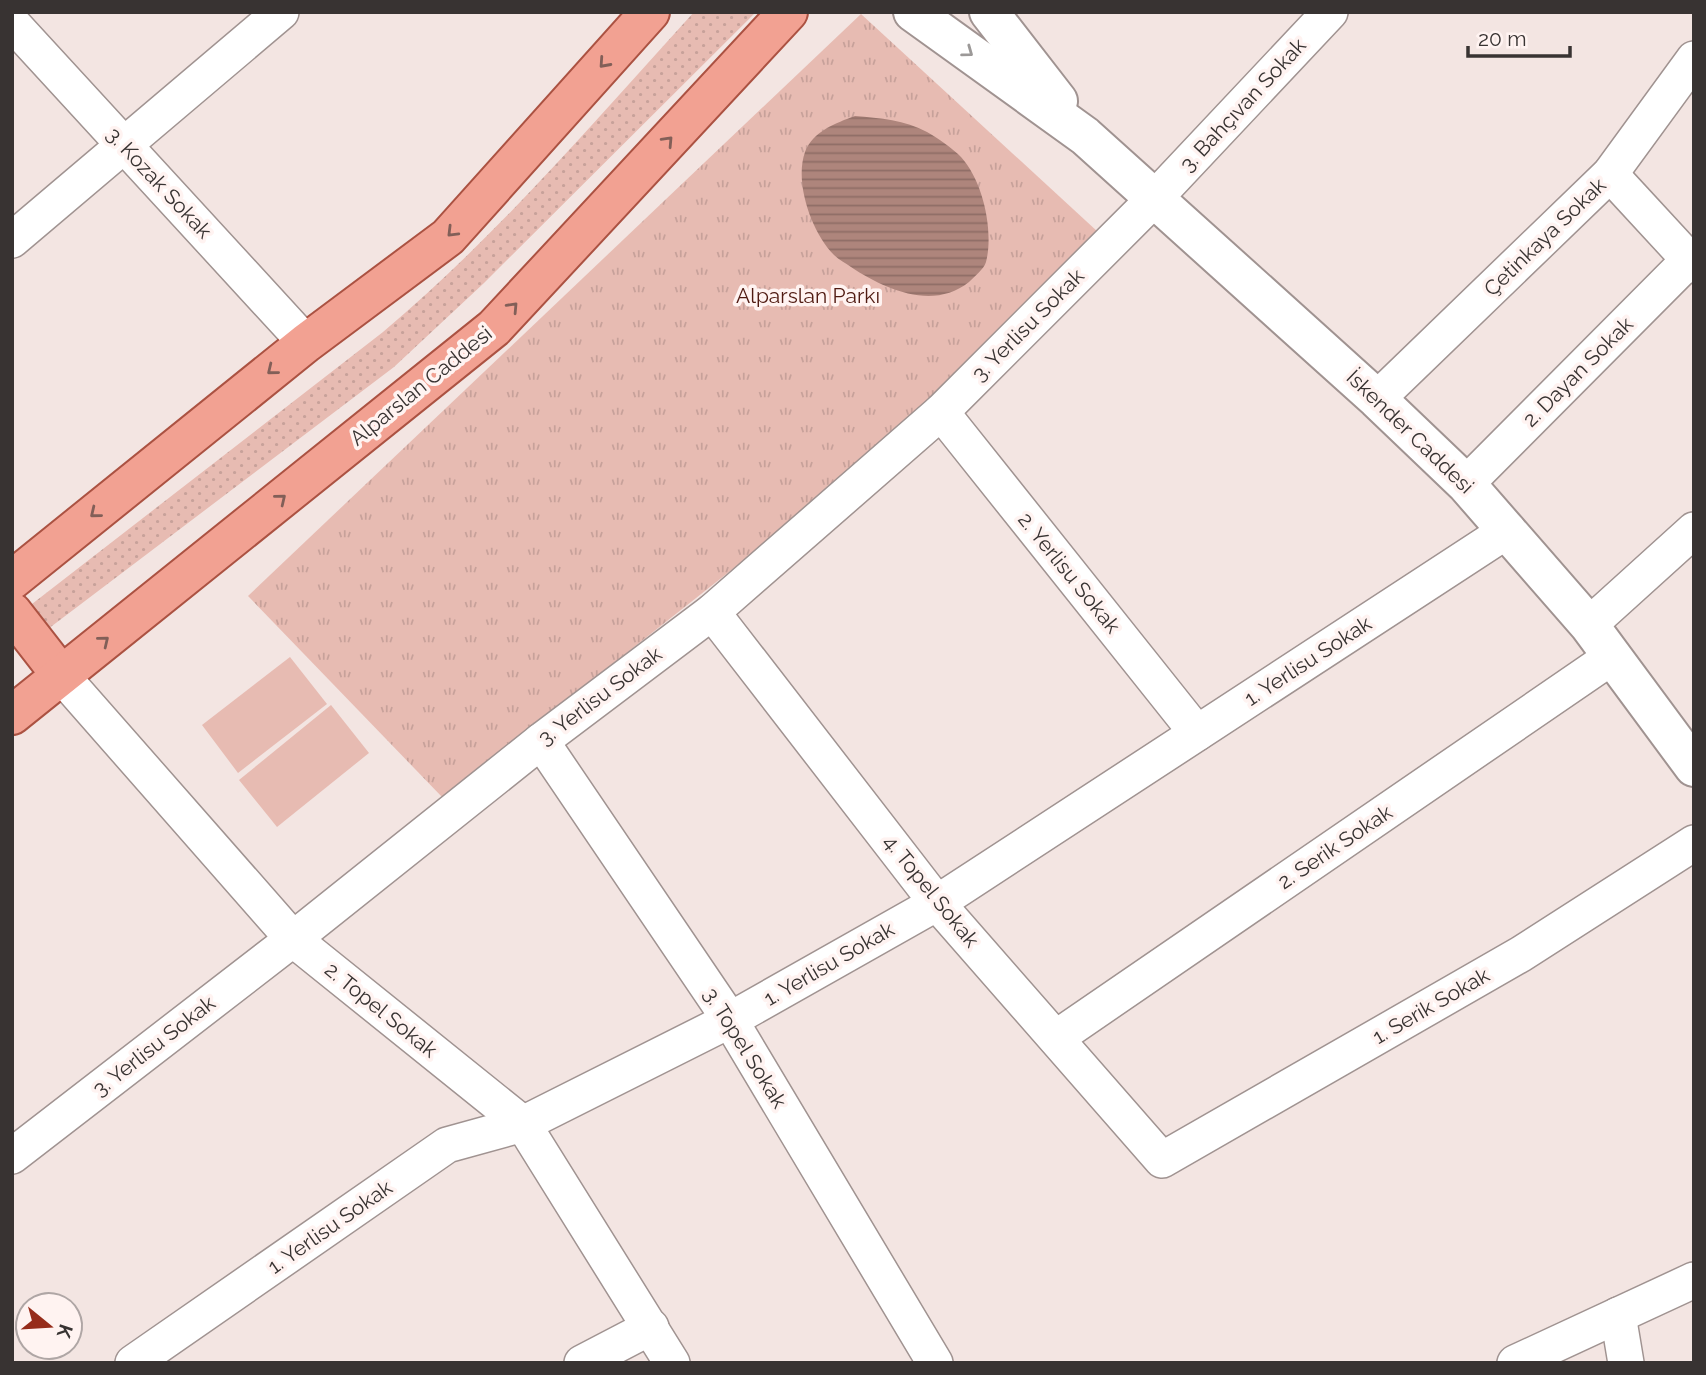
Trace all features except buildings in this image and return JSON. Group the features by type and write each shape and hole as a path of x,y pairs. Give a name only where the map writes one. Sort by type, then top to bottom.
{"main road":[{"path":"12,580 306,343 448,237 650,12"},
{"name":"Alparslan Caddesi","path":"12,715 494,328 788,12"},
{"path":"12,612 61,675"}],"street":[{"path":"12,240 281,12"},
{"path":"913,12 1085,136"},
{"path":"989,12 1085,136"},
{"name":"3. Bahçıvan Sokak","path":"1155,198 1330,12"},
{"name":"3. Kozak Sokak","path":"12,23 306,343"},
{"name":"Çetinkaya Sokak","path":"1377,400 1610,174 1694,59"},
{"name":"İskender Caddesi","path":"1085,136 1466,484 1589,625 1694,767"},
{"path":"1610,174 1692,263"},
{"name":"3. Yerlisu Sokak","path":"12,1156 293,939 541,741 712,612 942,412 1155,198"},
{"name":"2. Dayan Sokak","path":"1466,484 1692,263"},
{"name":"2. Yerlisu Sokak","path":"942,412 1197,733"},
{"name":"1. Yerlisu Sokak","path":"133,1363 447,1146 523,1124 730,1020 937,903 1508,530"},
{"path":"1589,625 1694,530"},
{"name":"4. Topel Sokak","path":"712,612 937,903 1162,1160"},
{"name":"2. Serik Sokak","path":"1056,1038 1613,656"},
{"name":"2. Topel Sokak","path":"61,675 293,939 523,1124 672,1363"},
{"name":"3. Topel Sokak","path":"541,741 730,1020 935,1363"},
{"name":"1. Serik Sokak","path":"1162,1160 1521,954 1694,843"},
{"path":"1515,1363 1694,1280"},
{"path":"1618,1315 1626,1363"},
{"path":"582,1363 652,1327"}],"green space":[{"path":"694,12 756,12 484,283 394,367 48,629 32,604 383,332 425,295 544,177"},
{"name":"Alparslan Parkı","path":"861,14 1098,232 920,421 443,798 248,596"},
{"path":"290,657 327,704 238,773 202,725"},
{"path":"331,705 369,753 277,827 239,780"}],"shaded area":[{"path":"855,116 892,120 919,128 949,147 969,167 985,207 988,250 985,265 979,273 955,291 925,296 909,294 878,283 834,255 819,234 807,207 804,192 802,164 805,152 819,133"}]}
